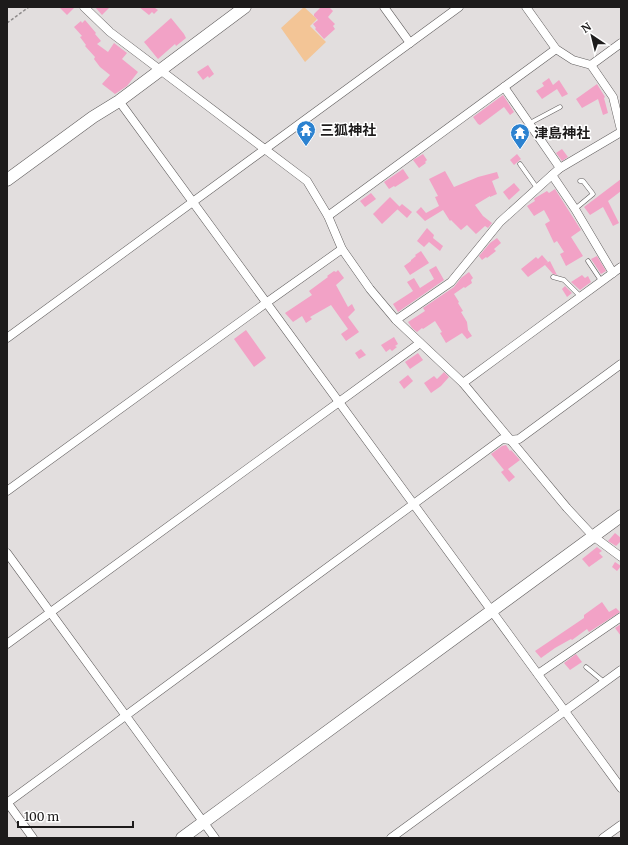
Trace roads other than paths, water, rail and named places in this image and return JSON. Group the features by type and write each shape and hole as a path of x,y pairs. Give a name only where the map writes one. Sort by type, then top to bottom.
{"street":[{"path":"84,7 110,32 159,71 307,181 328,216 342,249 370,289 396,320 463,383 567,508 593,536 621,557"},
{"path":"7,180 94,117 119,101 245,7"},
{"path":"384,7 410,43"},
{"path":"7,338 459,7"},
{"path":"396,320 451,282 500,222 560,168 621,131 613,97 591,65 573,60 556,49 526,7"},
{"path":"591,65 621,43"},
{"path":"328,216 556,49"},
{"path":"504,87 560,168"},
{"path":"119,101 621,788"},
{"path":"552,175 575,209 613,273"},
{"path":"7,491 342,249"},
{"path":"463,383 621,268"},
{"path":"7,644 420,343"},
{"path":"33,838 7,803 502,439 519,439 621,364"},
{"path":"182,838 621,516"},
{"path":"7,553 215,838"},
{"path":"538,674 621,617"},
{"path":"391,838 621,670"},
{"path":"603,838 621,825"}],"lane":[{"path":"530,123 560,107"},
{"path":"520,164 537,188"},
{"path":"575,209 593,194 584,181 580,181"},
{"path":"588,261 602,282"},
{"path":"554,277 564,280 581,297"},
{"path":"586,667 604,682"}],"place":[{"name":"三狐神社","path":"306,147"},
{"name":"津島神社","path":"520,150"}]}
